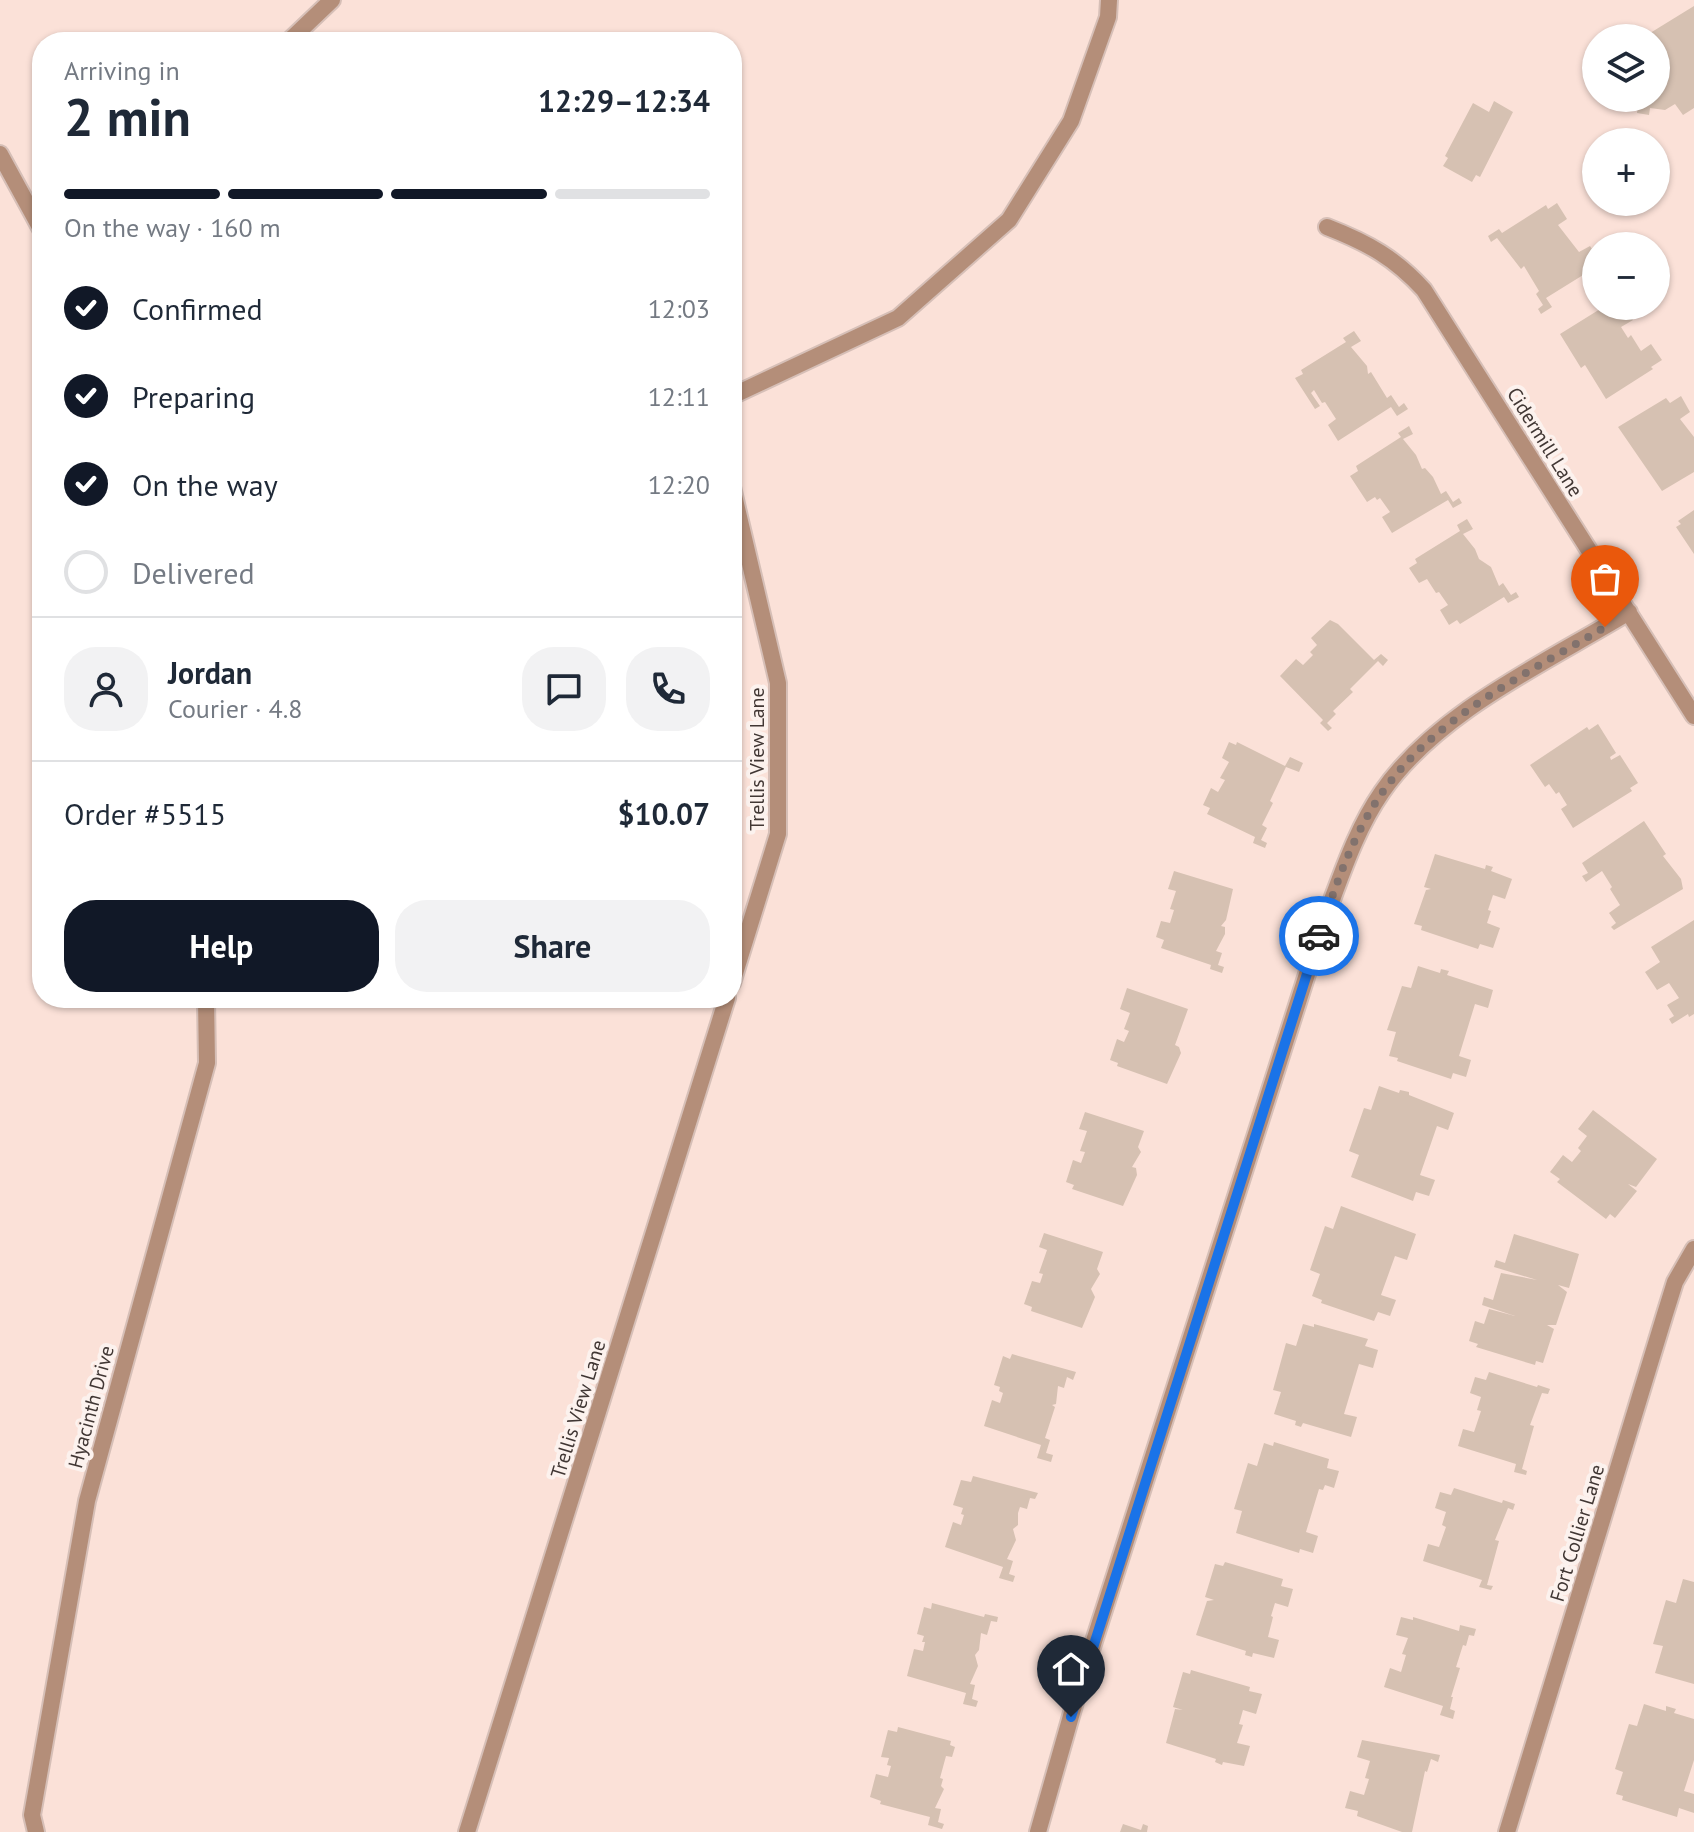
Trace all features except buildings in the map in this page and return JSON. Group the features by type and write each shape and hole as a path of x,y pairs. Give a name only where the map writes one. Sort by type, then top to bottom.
{"street":[{"path":"298,32 332,0"},
{"path":"742,391 898,318 1009,220 1071,121 1108,17 1109,0"},
{"path":"0,154 32,207"},
{"name":"Cidermill Lane","path":"1327,227 1376,249 1402,265 1424,290 1694,716"},
{"name":"Trellis View Lane","path":"742,530 778,683 778,834 742,951"},
{"path":"1038,1832 1079,1688 1324,921 1355,841 1383,791 1433,736 1463,713 1629,612"},
{"name":"Hyacinth Drive","path":"36,1832 32,1815 87,1501 207,1063 206,1008"},
{"name":"Trellis View Lane","path":"467,1832 724,1008"},
{"name":"Fort Collier Lane","path":"1507,1832 1675,1282 1694,1249"}],"way so far":[{"path":"1319,936 1355,841 1383,791 1405,763 1463,713 1605,627"}],"route":[{"path":"1071,1717 1319,936"}]}
